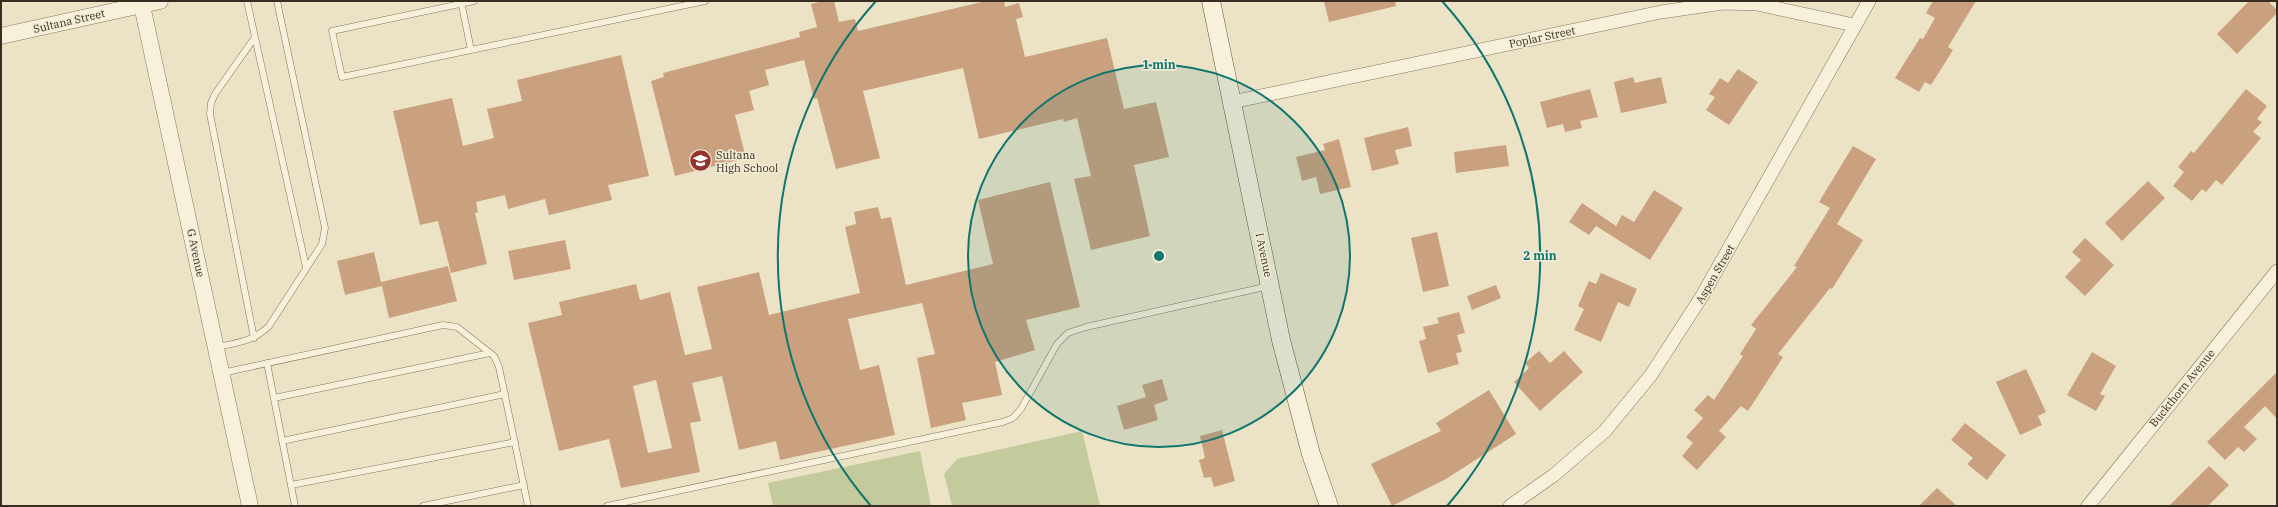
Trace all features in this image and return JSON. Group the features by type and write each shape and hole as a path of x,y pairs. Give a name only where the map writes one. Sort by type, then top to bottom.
{"main road":[{"name":"I Avenue","path":"1211,1 1281,340 1311,454 1329,506"}],"street":[{"name":"Sultana Street","path":"1,36 142,3 160,1"},
{"name":"Aspen Street","path":"1510,506 1554,475 1605,431 1651,375 1702,296 1854,25 1869,1"},
{"name":"Poplar Street","path":"1232,102 1661,12 1723,2 1757,4 1854,25"},
{"name":"G Avenue","path":"142,3 250,506"},
{"name":"Buckthorn Avenue","path":"2088,506 2277,270"}],"lane":[{"path":"247,1 306,267"},
{"path":"217,347 254,338 269,326 322,244 325,228 277,1"},
{"path":"474,1 462,2 332,31 342,77 705,1"},
{"path":"462,2 470,50"},
{"path":"254,338 210,114 210,103 255,37"},
{"path":"607,506 1003,422 1013,418 1020,409 1057,344 1068,333 1086,327 1270,286"},
{"path":"222,372 443,325 457,327 490,352 494,356 499,367 528,506"},
{"path":"274,398 490,352"},
{"path":"267,363 295,506"},
{"path":"282,441 505,394"},
{"path":"291,485 515,442"},
{"path":"423,506 524,485"}],"green space":[{"path":"1082,431 1100,506 952,506 944,474 957,459"},
{"path":"920,451 931,506 773,506 768,483"}],"building":[{"path":"823,1 834,1 839,22 855,19 858,31 986,1 1004,1 1005,7 1019,3 1023,17 1016,19 1025,57 1107,38 1124,109 1156,102 1169,157 1134,165 1150,236 1091,250 1074,179 1091,176 1077,118 1064,122 1063,119 979,139 963,68 863,91 880,158 836,169 817,98 814,99 804,60 765,70 769,85 749,91 754,110 735,115 746,158 675,176 651,81 664,77 663,73 800,37 799,32 817,27 811,4"},
{"path":"1324,1 1395,1 1396,6 1329,22"},
{"path":"1933,1 1976,1 1948,47 1953,50 1931,85 1925,82 1919,92 1895,78 1920,38 1923,39 1935,18 1926,13"},
{"path":"2249,1 2268,1 2277,10 2277,13 2237,54 2217,34"},
{"path":"621,55 649,176 608,185 612,200 549,215 545,199 508,209 505,195 476,202 478,212 475,213 487,264 451,273 438,221 420,225 393,111 452,98 463,146 494,138 487,109 522,101 517,80"},
{"path":"1738,69 1758,82 1729,125 1706,110 1715,97 1709,94 1720,78 1728,83"},
{"path":"1633,77 1635,83 1661,77 1667,103 1621,113 1614,82"},
{"path":"1590,89 1598,117 1580,121 1582,128 1565,132 1563,124 1547,128 1540,102"},
{"path":"2246,89 2267,106 2257,119 2262,122 2253,132 2261,138 2222,185 2216,180 2206,192 2202,189 2192,201 2173,186 2184,172 2178,167 2191,151 2194,153"},
{"path":"1408,127 1412,146 1395,150 1399,164 1372,171 1364,138"},
{"path":"1339,139 1351,187 1320,194 1316,177 1302,181 1296,157 1325,150 1323,144"},
{"path":"1506,145 1509,166 1456,173 1454,152"},
{"path":"1853,146 1876,159 1837,224 1863,240 1832,289 1830,288 1778,354 1783,357 1748,411 1741,406 1719,431 1726,437 1697,470 1682,456 1693,443 1686,437 1703,418 1694,410 1708,395 1714,400 1743,356 1740,354 1756,329 1751,325 1797,267 1794,266 1830,208 1819,202"},
{"path":"2148,181 2165,198 2122,241 2105,223"},
{"path":"1050,182 1080,307 1026,320 1035,350 995,362 1002,395 962,403 966,420 931,428 917,358 935,354 922,303 848,319 860,370 879,365 895,435 780,460 776,441 739,450 722,376 692,383 701,421 690,423 700,472 621,488 609,439 559,451 528,323 562,315 559,302 636,284 640,300 670,292 685,355 712,349 697,287 759,272 769,315 860,293 845,227 856,224 854,212 878,207 881,219 891,217 906,285 993,264 978,200","holes":["656,380 672,448 648,453 633,386"]},
{"path":"1654,190 1683,208 1650,260 1596,226 1589,235 1569,222 1582,203 1616,226 1622,215 1634,222"},
{"path":"1437,232 1449,286 1423,292 1411,238"},
{"path":"2085,238 2114,265 2085,296 2065,277 2081,260 2072,252"},
{"path":"565,240 571,269 514,280 508,251"},
{"path":"374,252 381,282 448,266 457,301 389,318 382,286 345,295 337,261"},
{"path":"1601,273 1637,289 1629,307 1618,302 1601,342 1574,330 1584,309 1578,306 1589,281 1596,284"},
{"path":"1496,285 1501,298 1472,310 1467,296"},
{"path":"1459,312 1465,333 1457,335 1462,352 1456,353 1459,364 1428,373 1419,341 1426,339 1423,327 1439,323 1437,318"},
{"path":"1539,351 1550,363 1564,351 1583,372 1540,411 1514,382 1529,368 1525,363"},
{"path":"2092,352 2116,366 2100,394 2105,396 2096,411 2067,395"},
{"path":"2026,369 2046,412 2038,416 2042,425 2020,435 1996,382"},
{"path":"2277,372 2277,419 2265,406 2244,427 2257,439 2244,452 2238,447 2225,460 2207,442"},
{"path":"1162,379 1168,400 1154,405 1158,420 1124,430 1117,406 1146,397 1142,385"},
{"path":"1489,390 1516,434 1446,479 1392,506 1371,464 1441,431 1436,423"},
{"path":"1965,423 2006,455 1987,480 1967,464 1973,458 1951,440"},
{"path":"1222,430 1235,481 1214,487 1211,477 1204,478 1199,460 1205,458 1200,436"},
{"path":"2209,466 2229,485 2208,506 2169,506"},
{"path":"1937,488 1957,506 1919,506"}],"place":[{"name":"Sultana High School","path":"701,161"}]}
